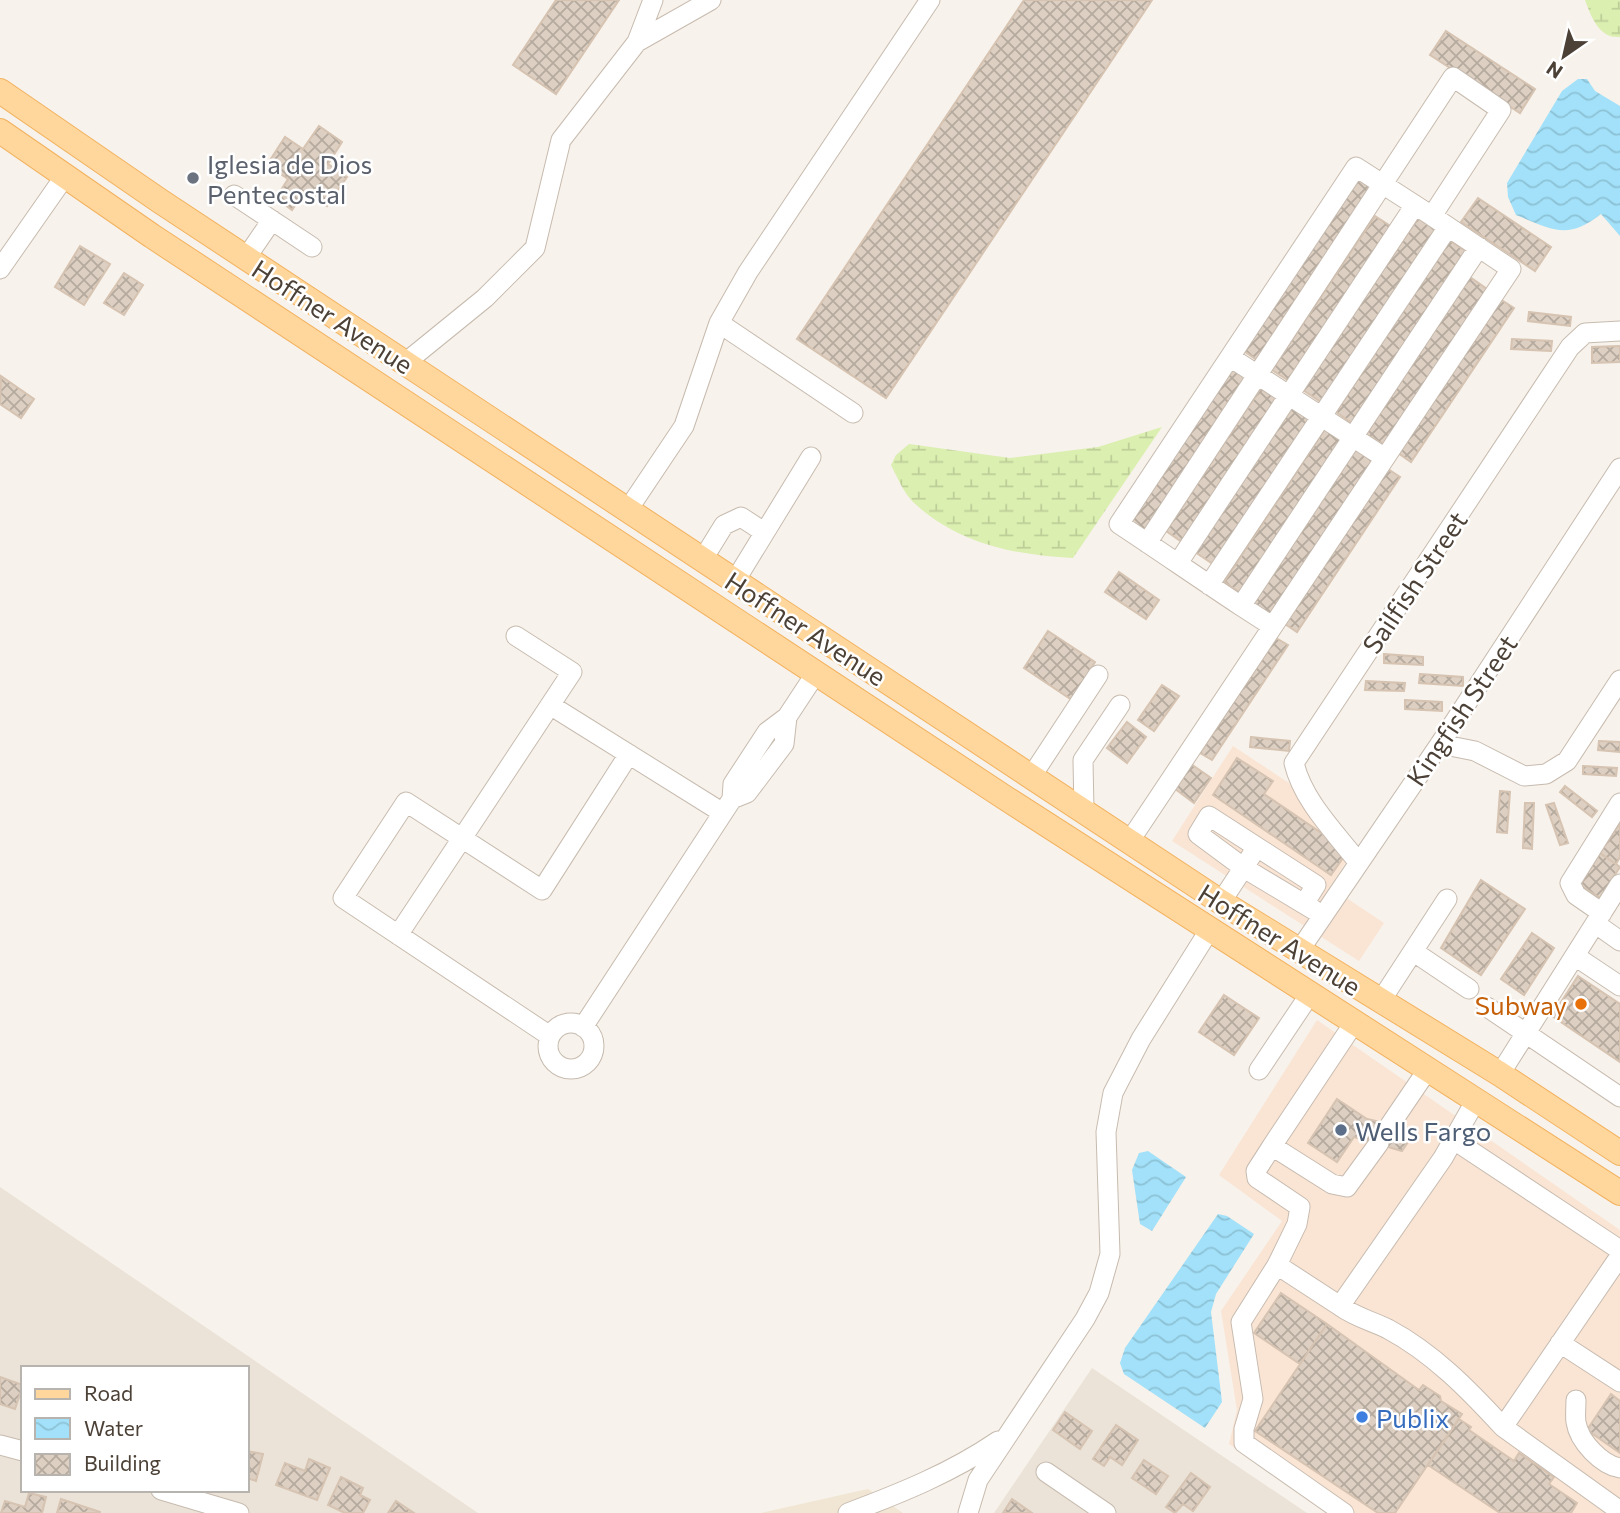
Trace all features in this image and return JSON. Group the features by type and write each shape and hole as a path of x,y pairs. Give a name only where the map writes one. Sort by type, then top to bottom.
{"main road":[{"name":"Hoffner Avenue","path":"0,92 246,258 1129,842 1380,1002 1500,1074 1620,1153"},
{"name":"Hoffner Avenue","path":"0,131 90,194 816,673 1620,1193"},
{"path":"90,194 111,166"},
{"path":"395,396 427,402 583,505 600,513 628,511"},
{"path":"601,531 643,546 696,582 714,589 725,588 735,581"},
{"path":"1050,826 1082,835 1194,906 1221,902"},
{"path":"1210,929 1223,924 1246,928 1277,948 1299,951"}],"street":[{"path":"405,363 485,298 535,248 561,140 637,42 653,0"},
{"path":"637,42 710,0"},
{"path":"628,511 684,426 719,323 748,272 930,0"},
{"path":"1147,543 1453,78 1501,110 1440,221 1321,416 1209,585"},
{"path":"1129,842 1511,269 1356,167 1119,524 1272,626"},
{"path":"0,270 65,176"},
{"path":"234,195 312,247"},
{"path":"1178,564 1415,205"},
{"path":"246,258 272,220"},
{"path":"1241,606 1479,247"},
{"path":"719,323 853,413"},
{"name":"Sailfish Street","path":"1358,863 1298,782 1294,763 1570,347 1585,333 1620,331"},
{"path":"1230,356 1385,458"},
{"path":"735,581 811,457"},
{"name":"Kingfish Street","path":"1299,951 1440,744 1620,468"},
{"path":"702,559 724,524 741,517 764,532"},
{"path":"398,935 572,672 516,636"},
{"path":"583,1027 728,806 733,784 767,732 787,717 816,673"},
{"path":"1031,777 1098,675"},
{"path":"1440,744 1475,751 1524,776 1546,774 1567,761 1620,680"},
{"path":"550,705 629,754 728,806"},
{"path":"1084,811 1083,760 1120,705"},
{"path":"551,1036 343,898 406,802 542,890 629,754"},
{"path":"1620,803 1570,883 1576,895 1620,941"},
{"path":"1304,904 1317,885 1209,816 1198,834 1244,867 1304,904 1323,915"},
{"path":"1221,902 1257,847"},
{"path":"1500,1074 1620,884"},
{"path":"1380,1002 1447,899"},
{"path":"968,1513 978,1480 1086,1320 1099,1293 1110,1254 1112,1232 1106,1132 1113,1093 1142,1039 1210,929"},
{"path":"1414,952 1469,989"},
{"path":"1575,956 1620,986"},
{"path":"1259,1070 1310,994"},
{"path":"1487,1007 1620,1097"},
{"path":"1344,1513 1244,1443 1244,1429 1253,1399 1241,1322 1277,1265 1297,1224 1300,1207 1258,1178 1256,1171 1354,1023"},
{"path":"568,1024 583,1027 594,1045 590,1060 578,1068 563,1067 552,1058 549,1051 551,1036 568,1024"},
{"path":"1390,1125 1428,1069"},
{"path":"1340,1306 1443,1158 1451,1138 1476,1100"},
{"path":"1451,1138 1620,1250"},
{"path":"1272,1146 1332,1184 1347,1187 1379,1143"},
{"path":"1503,1427 1620,1256"},
{"path":"1277,1265 1353,1316 1388,1329 1435,1359 1503,1427 1616,1507"},
{"path":"1560,1343 1620,1381"},
{"path":"1576,1410 1576,1424 1611,1465"},
{"path":"848,1513 916,1488 970,1461 1005,1437"},
{"path":"0,1445 21,1450"},
{"path":"1046,1472 1106,1513"},
{"path":"167,1492 229,1511"}],"shaded area":[{"path":"1233,746 1289,783 1339,840 1348,859 1330,887 1384,923 1359,961 1172,841"},
{"path":"1317,1020 1620,1230 1620,1513 1329,1513 1229,1444 1237,1410 1221,1311 1282,1221 1219,1175"},
{"path":"0,1187 478,1513 0,1513"},
{"path":"1092,1368 1307,1513 994,1513"},
{"path":"868,1489 903,1513 761,1513"}],"green space":[{"path":"1585,0 1620,0 1620,37 1613,37 1601,30"},
{"path":"1162,427 1073,558 1008,550 988,545 949,528 913,502 891,465 896,455 909,444 1010,458 1098,447"}],"water":[{"path":"1578,79 1587,79 1595,91 1620,106 1620,236 1601,214 1578,228 1569,230 1540,225 1516,215 1508,197 1507,183 1562,91"},
{"path":"1148,1151 1186,1177 1152,1231 1140,1224 1132,1170 1139,1153"},
{"path":"1218,1214 1227,1216 1254,1234 1216,1294 1211,1312 1222,1402 1205,1428 1124,1374 1120,1363 1125,1348"}],"building":[{"path":"556,0 619,0 556,94 513,65"},
{"path":"1024,0 1152,0 886,398 797,339"},
{"path":"1446,31 1535,89 1520,113 1430,55"},
{"path":"319,126 342,142 328,164 347,177 327,206 305,191 292,210 276,198 288,179 267,165 285,137 303,149"},
{"path":"1357,176 1373,188 1257,360 1241,349"},
{"path":"1478,198 1551,247 1535,271 1461,222"},
{"path":"1375,216 1392,227 1289,381 1272,370"},
{"path":"1418,218 1436,230 1321,402 1303,390"},
{"path":"1449,240 1467,252 1353,424 1336,412"},
{"path":"80,246 110,264 84,305 55,287"},
{"path":"124,273 143,285 124,315 104,303"},
{"path":"1470,277 1487,289 1384,445 1366,434"},
{"path":"1500,299 1514,308 1411,462 1398,453"},
{"path":"1529,312 1571,317 1570,326 1528,321"},
{"path":"1512,339 1552,341 1551,351 1511,349"},
{"path":"1620,346 1620,362 1592,363 1592,347"},
{"path":"1234,365 1249,375 1145,531 1130,521"},
{"path":"1,376 34,399 21,418 0,404"},
{"path":"1263,385 1279,396 1182,542 1166,531"},
{"path":"1293,406 1311,418 1213,564 1195,552"},
{"path":"1327,426 1343,437 1241,593 1224,582"},
{"path":"1357,447 1376,460 1271,616 1253,604"},
{"path":"1388,469 1400,477 1297,632 1285,624"},
{"path":"1119,572 1159,600 1146,619 1105,592"},
{"path":"1048,631 1095,662 1072,700 1024,668"},
{"path":"1276,638 1288,645 1212,760 1200,753"},
{"path":"1384,654 1423,657 1423,665 1384,663"},
{"path":"1420,674 1463,677 1463,686 1419,683"},
{"path":"1366,681 1405,683 1404,691 1365,690"},
{"path":"1162,685 1179,696 1154,731 1138,720"},
{"path":"1405,700 1442,702 1442,711 1405,709"},
{"path":"1127,722 1146,737 1127,763 1107,748"},
{"path":"1251,737 1290,741 1289,751 1250,747"},
{"path":"1599,741 1620,742 1620,752 1598,750"},
{"path":"1237,758 1273,781 1264,794 1336,843 1343,858 1331,875 1213,795"},
{"path":"1191,764 1211,778 1194,803 1174,788"},
{"path":"1583,766 1617,768 1616,776 1583,774"},
{"path":"1565,786 1597,811 1592,817 1560,792"},
{"path":"1500,791 1510,792 1507,833 1497,832"},
{"path":"1525,803 1534,803 1532,849 1523,848"},
{"path":"1554,803 1568,843 1560,845 1546,805"},
{"path":"1620,823 1620,857 1616,864 1600,853"},
{"path":"1600,853 1620,867 1600,898 1580,885"},
{"path":"1481,880 1525,909 1481,975 1441,948"},
{"path":"1532,933 1554,948 1524,995 1501,979"},
{"path":"1578,976 1620,1004 1620,1062 1552,1016"},
{"path":"1224,995 1259,1018 1234,1055 1199,1032"},
{"path":"1337,1099 1367,1119 1416,1130 1402,1151 1354,1137 1337,1162 1308,1143"},
{"path":"1281,1293 1327,1324 1300,1364 1254,1333"},
{"name":"Publix","path":"1327,1324 1419,1390 1423,1385 1462,1414 1395,1513 1378,1513 1255,1431"},
{"path":"0,1377 21,1384 15,1409 0,1404"},
{"path":"1611,1394 1620,1401 1620,1453 1587,1430"},
{"path":"1065,1412 1092,1431 1080,1449 1053,1430"},
{"path":"1459,1419 1471,1427 1469,1430 1514,1461 1519,1453 1554,1477 1549,1484 1577,1503 1571,1513 1500,1513 1428,1465"},
{"path":"1116,1425 1138,1440 1122,1465 1110,1457 1104,1466 1093,1459"},
{"path":"248,1451 263,1454 256,1481 248,1478"},
{"path":"309,1459 330,1468 317,1500 276,1485 285,1463 305,1471"},
{"path":"1144,1460 1168,1476 1156,1494 1132,1478"},
{"path":"1191,1473 1210,1487 1193,1511 1183,1504 1175,1513 1166,1507"},
{"path":"341,1477 363,1488 360,1495 370,1500 363,1513 345,1513 328,1505"},
{"path":"29,1493 46,1497 42,1513 1,1513 5,1501 25,1507"},
{"path":"61,1499 100,1512 100,1513 57,1513"},
{"path":"1012,1499 1032,1513 1003,1513"},
{"path":"396,1501 414,1513 388,1513"}],"place":[{"name":"Iglesia de Dios Pentecostal","path":"193,178"},
{"name":"Subway","path":"1581,1004"},
{"name":"Wells Fargo","path":"1341,1130"},
{"name":"Publix","path":"1362,1417"}]}
